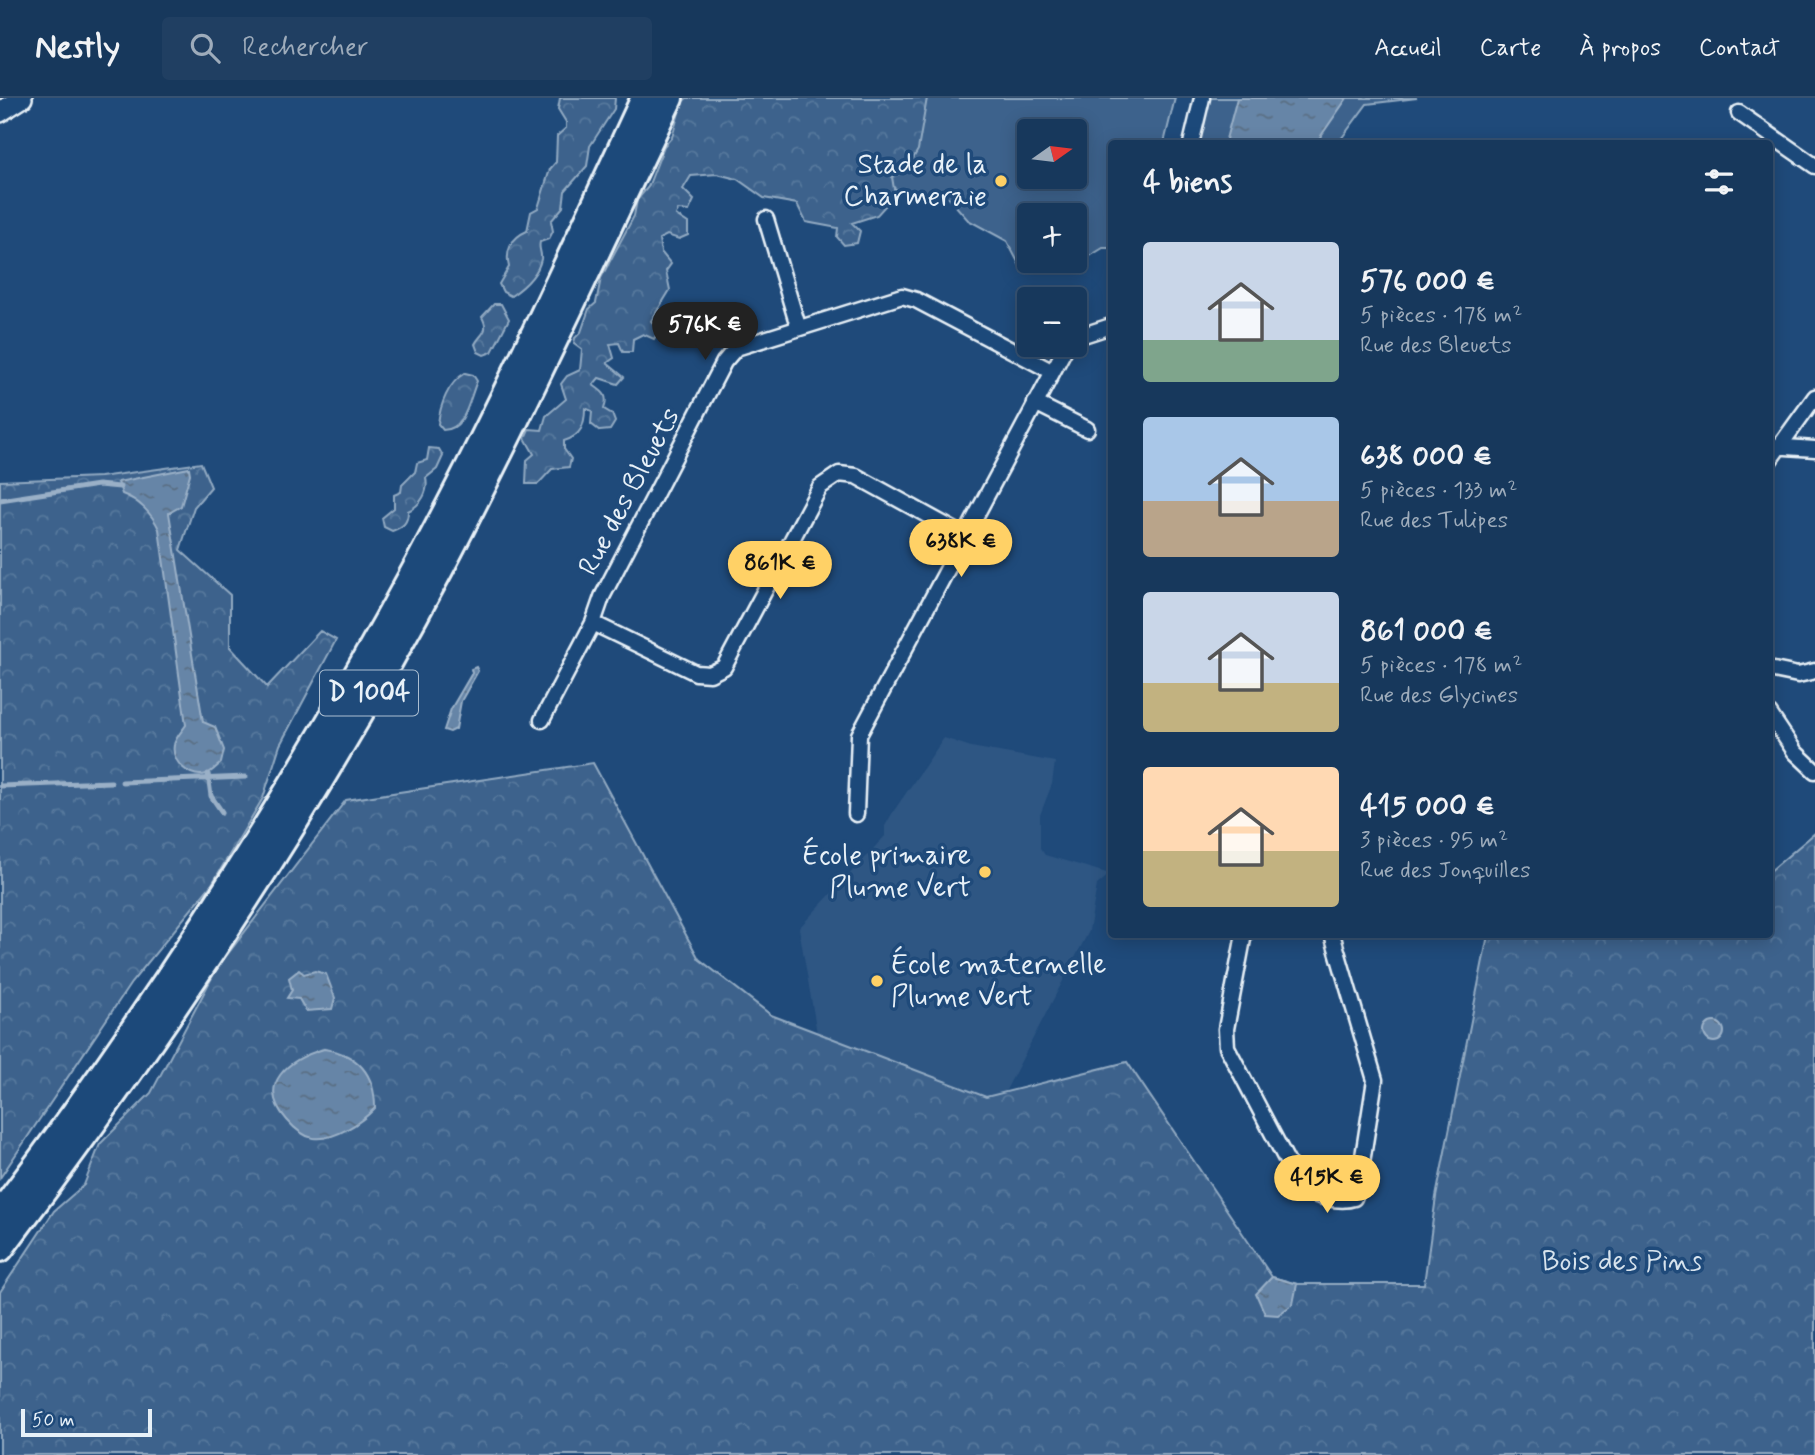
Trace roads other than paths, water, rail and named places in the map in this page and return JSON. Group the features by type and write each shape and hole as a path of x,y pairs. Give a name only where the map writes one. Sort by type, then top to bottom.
{"highway":[{"name":"D 1004","path":"0,1214 83,1105 257,843 338,707 421,560 513,379 645,98"},
{"name":"D 1004","path":"0,1248 101,1115 274,853 357,716 439,569 531,389 669,98"}],"street":[{"path":"0,112 22,98"},
{"path":"1192,140 1202,98"},
{"path":"1739,113 1815,166"},
{"path":"766,219 797,327"},
{"name":"Rue des Bleuets","path":"542,720 593,623 602,597 724,362 745,343 891,298 908,297 1051,370"},
{"path":"1087,334 1108,327"},
{"path":"856,814 859,735 1059,357"},
{"path":"1773,446 1815,397"},
{"path":"1035,403 1087,429"},
{"path":"1773,446 1815,449"},
{"path":"593,623 696,673 710,674 724,667 820,487 839,474 856,477 965,536"},
{"path":"1773,670 1798,674 1815,671"},
{"path":"1773,724 1795,752 1815,771"},
{"path":"1243,938 1226,1029 1227,1047 1300,1186 1310,1192 1344,1200 1354,1198 1359,1188 1376,1087 1333,938"}],"water":[{"path":"1237,98 1347,98 1318,140 1226,140"},
{"path":"189,468 190,474 181,506 169,513 203,722 215,727 224,750 221,763 209,773 201,775 183,768 174,751 176,740 186,725 159,529 144,508 122,494 118,482"},
{"path":"476,667 478,671 461,701 456,729 450,732 444,730 451,709 472,673 471,669"},
{"path":"299,970 304,974 315,971 326,974 335,998 332,1009 306,1011 299,999 287,998 292,990 289,978"},
{"path":"1714,1022 1721,1025 1724,1032 1721,1039 1714,1042 1707,1039 1704,1032 1707,1025"},
{"path":"324,1049 346,1055 362,1067 372,1085 375,1108 363,1119 338,1134 313,1138 302,1133 287,1120 274,1095 275,1084 288,1066"},
{"path":"1272,1277 1297,1284 1293,1304 1278,1315 1265,1314 1256,1294"}],"waterway":[{"path":"0,500 98,485 120,487"},
{"path":"208,774 211,796 222,812"},
{"path":"122,782 246,777"},
{"path":"0,786 111,782"}],"place":[{"name":"Stade de la Charmeraie","path":"1001,181"},
{"name":"École primaire Plume Vert","path":"985,872"},
{"name":"École maternelle Plume Vert","path":"877,981"}],"park label":[{"name":"Bois des Pins","path":"1622,1262"}]}
